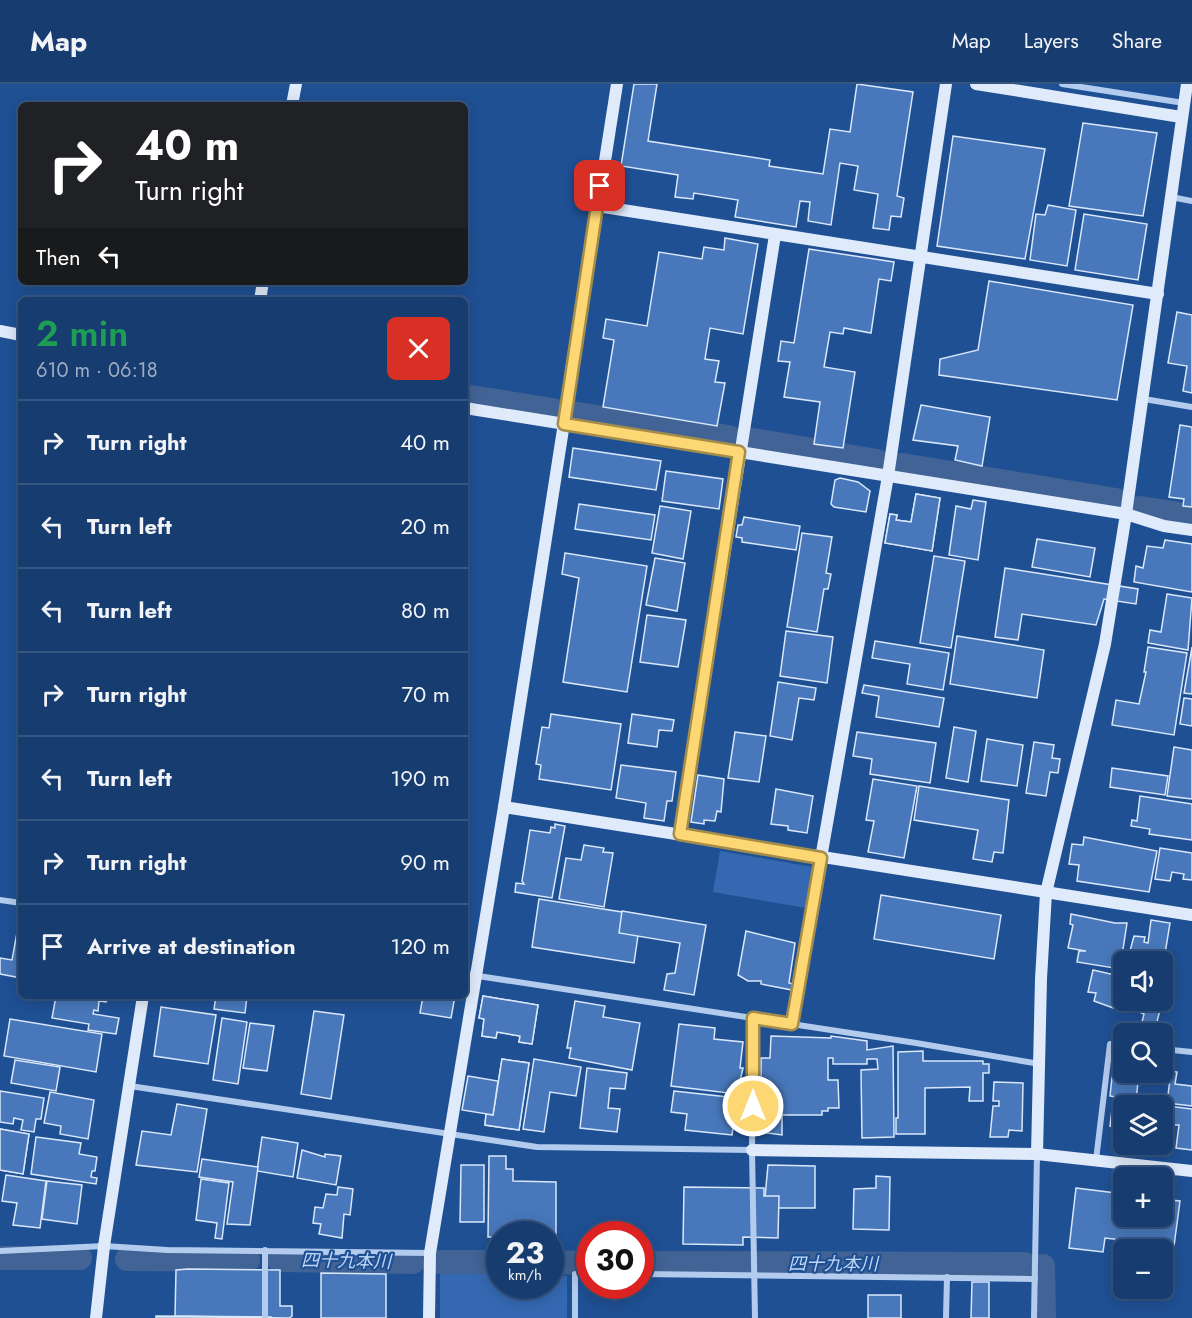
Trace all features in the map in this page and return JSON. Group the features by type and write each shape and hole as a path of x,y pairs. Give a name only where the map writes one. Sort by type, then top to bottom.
{"street":[{"path":"293,102 296,84"},
{"path":"468,991 504,807 617,84"},
{"path":"792,1024 888,476 946,84"},
{"path":"976,84 1181,117"},
{"path":"1062,84 1184,104"},
{"path":"1034,1318 1036,1154 1046,893 1105,644 1144,399 1186,84"},
{"path":"1171,197 1192,201"},
{"path":"597,206 1158,294"},
{"path":"680,834 775,235"},
{"path":"0,331 18,334"},
{"path":"1144,399 1192,407"},
{"path":"468,408 1126,514 1164,526 1192,530"},
{"path":"504,807 1192,915"},
{"path":"0,900 18,903"},
{"path":"470,975 1040,1064"},
{"path":"96,1318 104,1246 143,999"},
{"path":"429,1318 430,1253 450,1134 467,999"},
{"path":"753,1018 754,1318"},
{"path":"1096,1161 1110,1044 1113,1044"},
{"path":"1173,1050 1192,1052"},
{"path":"130,1086 537,1147 1036,1154 1192,1171"},
{"path":"0,1251 104,1246 167,1250 430,1253"},
{"path":"265,1250 266,1318"},
{"path":"654,1274 753,1273 1035,1279"},
{"path":"575,1318 576,1274"},
{"path":"946,1318 948,1277"}],"shaded area":[{"path":"720,851 813,867 806,908 713,892"},
{"path":"440,1271 486,1273 486,1299 564,1299 564,1276 567,1276 567,1318 440,1318"}],"building":[{"path":"634,84 657,84 648,141 770,160 769,166 823,174 830,129 850,132 857,84 913,92 897,196 904,198 901,217 891,216 889,230 873,228 878,194 854,190 858,166 840,163 831,225 808,221 810,202 800,201 796,227 735,217 738,200 694,193 693,199 675,197 678,175 621,166"},
{"path":"1083,123 1157,133 1143,216 1069,206"},
{"path":"953,136 1045,149 1025,259 937,246"},
{"path":"1048,205 1076,210 1067,266 1030,260 1036,214 1045,215"},
{"path":"1084,214 1147,224 1138,280 1075,270"},
{"path":"725,238 758,244 743,334 710,328 705,359 719,361 715,382 725,383 717,426 603,407 614,340 603,338 606,319 647,326 659,252 702,259 704,247 724,250"},
{"path":"809,249 894,262 891,281 879,279 871,333 844,328 843,334 830,332 824,367 855,372 843,448 814,444 820,402 784,397 790,362 778,361 781,341 794,343"},
{"path":"989,281 1133,305 1117,400 939,375 940,359 978,350"},
{"path":"1177,312 1192,315 1192,393 1183,391 1187,366 1168,363"},
{"path":"921,405 990,417 982,466 955,460 958,446 913,440"},
{"path":"1180,425 1192,427 1192,507 1183,506 1184,499 1169,497"},
{"path":"573,448 661,461 656,490 569,477"},
{"path":"666,471 723,479 719,509 662,501"},
{"path":"840,478 858,482 870,491 866,512 834,507 831,504 835,480"},
{"path":"916,494 940,498 932,551 885,543 890,514 897,515 896,520 911,522"},
{"path":"916,494 940,498 932,551 885,543 890,514 897,515 896,520 911,522"},
{"path":"973,500 986,502 978,560 949,555 956,506 971,509"},
{"path":"579,504 655,515 651,540 575,529"},
{"path":"660,506 691,511 683,559 652,553"},
{"path":"744,517 800,526 796,550 742,542 742,538 736,537 738,525 742,525"},
{"path":"802,533 832,537 826,573 831,574 828,589 824,589 817,632 787,627"},
{"path":"1037,539 1095,548 1090,577 1032,567"},
{"path":"1165,540 1192,544 1192,592 1134,582 1136,566 1143,568 1147,546 1163,548"},
{"path":"565,553 647,566 627,692 563,682 579,578 562,574"},
{"path":"934,556 965,561 951,648 920,643"},
{"path":"655,558 685,563 677,611 646,605"},
{"path":"1005,568 1138,589 1136,604 1104,599 1096,625 1022,614 1018,640 995,637"},
{"path":"1167,594 1192,598 1188,650 1148,643 1150,630 1161,632"},
{"path":"647,615 686,620 678,667 640,662"},
{"path":"786,631 833,637 827,683 780,676"},
{"path":"957,636 1044,650 1037,698 950,684"},
{"path":"875,641 949,653 943,690 907,684 910,664 872,658"},
{"path":"1148,647 1187,653 1174,735 1112,725 1116,700 1139,704 1146,672 1144,672"},
{"path":"1192,647 1192,694 1184,693"},
{"path":"778,682 816,688 814,700 799,698 792,740 770,736"},
{"path":"864,685 944,698 939,727 876,717 879,696 862,693"},
{"path":"1184,698 1192,699 1192,726 1180,724"},
{"path":"551,714 621,724 611,790 539,779 541,765 536,764 542,727 549,728"},
{"path":"632,714 674,720 672,731 659,730 657,747 628,743"},
{"path":"954,727 976,731 968,782 946,778"},
{"path":"735,732 766,736 759,782 728,778"},
{"path":"857,732 936,743 930,783 870,774 872,759 853,756"},
{"path":"987,739 1023,745 1017,786 981,781"},
{"path":"1034,742 1054,745 1052,758 1060,759 1058,773 1050,772 1046,796 1026,793"},
{"path":"1174,747 1192,750 1192,799 1167,796"},
{"path":"621,765 676,772 672,801 667,801 664,821 644,818 646,803 616,798"},
{"path":"1112,768 1168,776 1165,795 1110,787"},
{"path":"698,775 724,779 721,812 717,811 715,821 704,820 704,824 691,822"},
{"path":"873,779 917,786 904,858 868,852 874,821 866,820"},
{"path":"919,786 1009,800 1003,853 994,852 992,862 973,859 978,830 914,820"},
{"path":"776,789 813,796 807,833 788,830 788,826 771,824"},
{"path":"1140,796 1192,804 1192,840 1149,834 1150,829 1131,826 1132,820 1137,821"},
{"path":"555,824 565,826 552,898 515,892 516,883 524,884 522,881 530,830 550,833 551,827 555,828"},
{"path":"1084,837 1157,851 1149,892 1077,881 1079,865 1069,864 1072,844 1083,845"},
{"path":"584,845 604,848 603,852 613,853 604,907 559,899 566,858 581,860"},
{"path":"1160,848 1192,853 1192,880 1183,879 1184,874 1172,872 1170,881 1155,879"},
{"path":"881,895 1001,915 994,959 874,939"},
{"path":"539,899 641,915 634,963 532,947"},
{"path":"622,911 706,925 694,995 664,990 667,974 675,973 680,943 619,933"},
{"path":"1071,914 1115,923 1127,923 1123,951 1113,951 1113,968 1077,962 1079,951 1086,951 1068,948 1073,925 1070,924"},
{"path":"1151,920 1170,923 1165,951 1130,951 1134,936 1145,937 1144,942 1148,943"},
{"path":"18,927 18,977 0,974 0,958 12,960"},
{"path":"746,931 795,943 789,983 793,984 792,990 761,984 761,981 748,981 738,975"},
{"path":"1093,970 1113,975 1113,1008 1094,1001 1096,993 1088,992"},
{"path":"483,996 538,1005 532,1044 519,1042 520,1036 497,1032 496,1038 482,1036 484,1019 479,1018"},
{"path":"483,996 538,1005 532,1044 519,1042 520,1036 497,1032 496,1038 482,1036 484,1019 479,1018"},
{"path":"55,999 106,999 106,1002 99,1001 98,1011 94,1010 93,1014 119,1018 116,1034 88,1030 89,1024 52,1018"},
{"path":"216,999 247,999 245,1013 214,1009"},
{"path":"422,999 454,999 451,1018 420,1013"},
{"path":"575,1001 605,1006 603,1017 640,1023 632,1070 569,1058 571,1048 567,1048"},
{"path":"161,1007 216,1015 208,1064 154,1056"},
{"path":"314,1011 344,1015 331,1099 301,1094"},
{"path":"1137,1011 1160,1011 1157,1023 1142,1023 1144,1014"},
{"path":"222,1018 247,1022 238,1084 213,1080"},
{"path":"10,1019 102,1034 96,1072 4,1056"},
{"path":"250,1023 274,1026 267,1071 243,1068"},
{"path":"679,1024 715,1028 714,1039 743,1042 740,1068 743,1068 737,1094 671,1086"},
{"path":"771,1036 831,1038 831,1036 867,1041 867,1050 893,1046 894,1137 862,1138 861,1070 878,1069 877,1059 867,1059 867,1064 833,1064 833,1058 828,1058 828,1080 838,1080 839,1108 828,1108 828,1111 822,1111 822,1115 782,1115 782,1135 761,1132 761,1058 770,1058"},
{"path":"923,1051 923,1061 983,1061 983,1064 989,1064 989,1073 983,1073 983,1101 969,1101 970,1087 925,1088 925,1134 896,1134 898,1052"},
{"path":"502,1059 529,1063 519,1130 485,1125 486,1114 493,1115"},
{"path":"502,1059 529,1063 519,1130 485,1125 486,1114 493,1115"},
{"path":"534,1059 581,1067 576,1096 550,1092 544,1132 523,1129"},
{"path":"15,1060 60,1067 56,1091 11,1083"},
{"path":"587,1068 627,1073 625,1089 610,1088 608,1108 620,1109 617,1132 580,1128"},
{"path":"1113,1068 1113,1083 1138,1083 1137,1095 1110,1096"},
{"path":"1173,1071 1177,1072 1175,1084 1192,1086 1192,1106 1173,1104 1173,1095 1168,1095 1170,1083 1173,1083"},
{"path":"468,1076 498,1081 493,1115 462,1110"},
{"path":"994,1082 1023,1083 1022,1131 1009,1130 1008,1137 990,1137 993,1106 999,1106 999,1101 993,1101"},
{"path":"0,1091 44,1098 41,1119 36,1119 34,1132 21,1130 23,1120 14,1118 13,1124 0,1122"},
{"path":"674,1091 737,1098 732,1135 685,1130 687,1114 671,1112"},
{"path":"50,1092 94,1100 88,1139 60,1134 61,1126 44,1123"},
{"path":"1113,1101 1113,1126 1110,1126"},
{"path":"177,1104 207,1109 197,1172 136,1165 142,1131 171,1135"},
{"path":"1173,1107 1192,1109 1192,1150 1176,1148 1179,1125 1174,1125 1173,1132"},
{"path":"0,1129 29,1134 23,1174 0,1170"},
{"path":"0,1129 29,1134 23,1174 0,1170"},
{"path":"36,1137 81,1143 79,1154 97,1157 95,1171 92,1171 91,1177 97,1178 96,1184 31,1174"},
{"path":"262,1137 298,1143 293,1177 257,1171"},
{"path":"302,1150 325,1157 325,1154 341,1156 336,1185 297,1178"},
{"path":"489,1156 506,1156 506,1169 513,1169 513,1181 556,1182 556,1221 488,1221"},
{"path":"202,1159 258,1167 250,1225 227,1224 233,1182 199,1177"},
{"path":"461,1165 484,1165 484,1222 460,1222"},
{"path":"768,1165 815,1166 815,1208 764,1208"},
{"path":"6,1175 46,1181 40,1228 13,1225 17,1203 2,1201"},
{"path":"876,1176 890,1177 889,1230 853,1229 854,1189 876,1188"},
{"path":"201,1179 229,1183 222,1239 215,1238 217,1223 196,1220"},
{"path":"47,1181 82,1185 77,1224 42,1219"},
{"path":"338,1187 353,1189 350,1215 344,1214 342,1238 319,1234 321,1224 313,1223 315,1207 323,1208 326,1194 337,1195"},
{"path":"684,1187 764,1188 764,1196 779,1196 778,1238 743,1237 743,1245 683,1244"},
{"path":"1076,1188 1113,1193 1113,1227 1173,1227 1173,1200 1180,1201 1174,1246 1173,1239 1105,1238 1103,1252 1069,1248"},
{"path":"176,1270 280,1270 280,1306 292,1306 292,1316 289,1318 175,1316"},
{"path":"321,1273 386,1274 386,1318 321,1318"},
{"path":"972,1282 989,1282 989,1318 971,1318"},
{"path":"868,1295 901,1295 901,1318 868,1318"},
{"path":"156,1316 271,1317 271,1318 156,1318"}],"waterway":[{"path":"468,396 553,410"},
{"path":"571,413 729,437"},
{"path":"747,439 877,461"},
{"path":"902,465 1116,500"},
{"path":"1140,508 1192,516"},
{"name":"四十九本川","path":"0,1258 80,1258"},
{"name":"四十九本川","path":"127,1259 248,1260"},
{"name":"四十九本川","path":"279,1260 413,1262"},
{"name":"四十九本川","path":"440,1262 486,1262"},
{"name":"四十九本川","path":"564,1262 576,1263"},
{"name":"四十九本川","path":"654,1263 1025,1264"},
{"name":"四十九本川","path":"1043,1266 1044,1318"}],"route":[{"path":"600,186 564,424 739,452 680,834 821,858 792,1024 753,1018 753,1106"}]}
